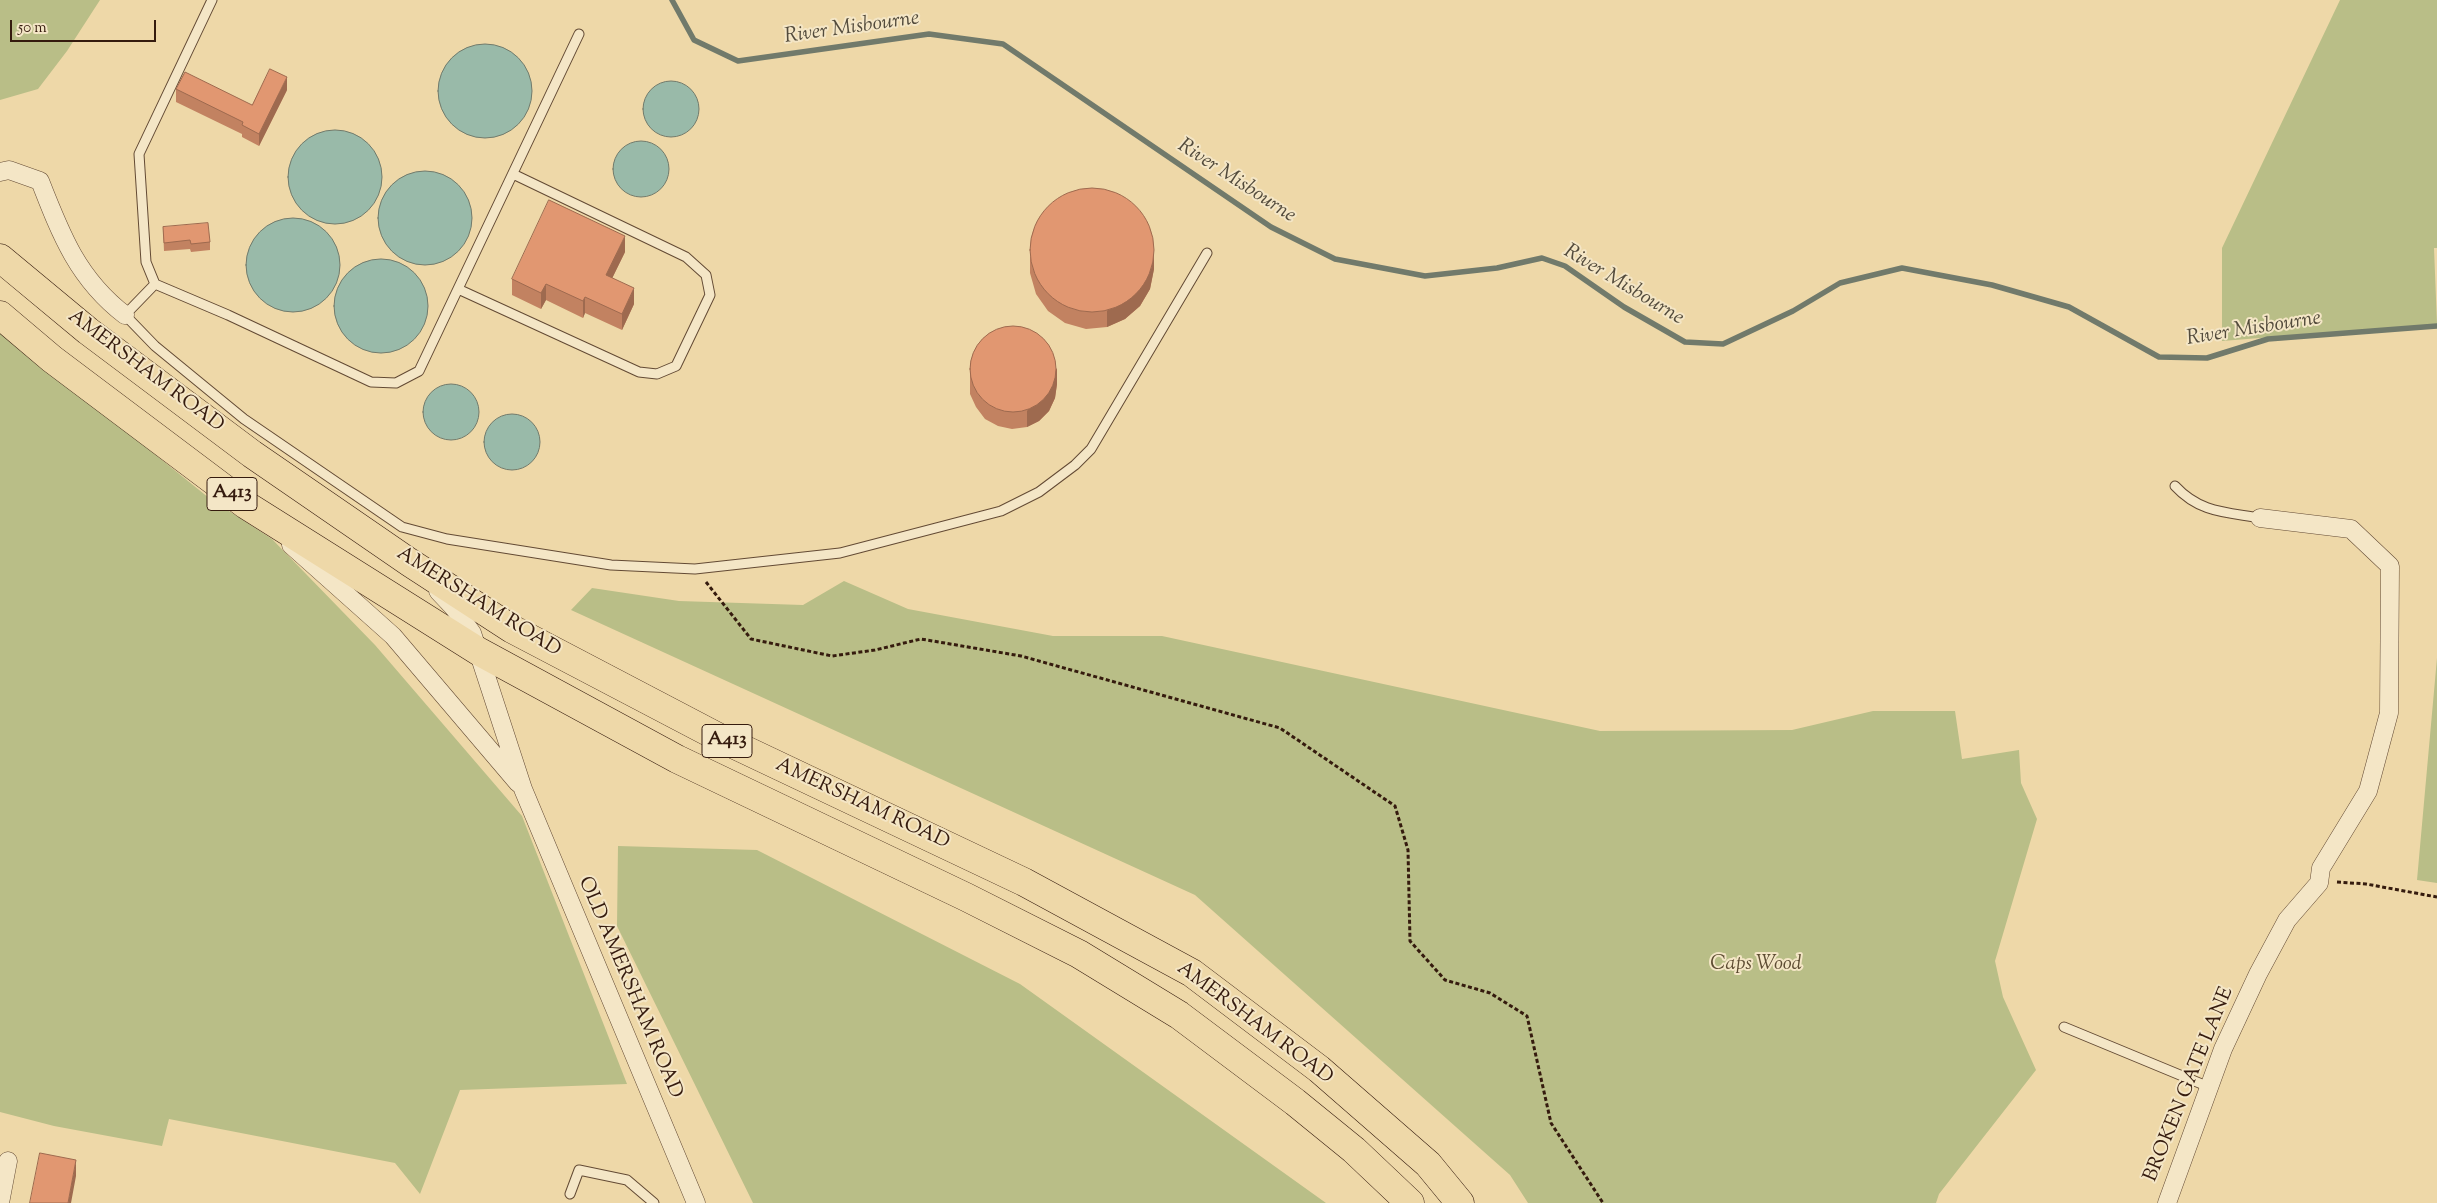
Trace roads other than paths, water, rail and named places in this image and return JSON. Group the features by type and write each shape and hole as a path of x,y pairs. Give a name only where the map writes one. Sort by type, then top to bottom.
{"highway":[{"name":"AMERSHAM ROAD","path":"0,258 88,331 252,454 409,562 512,629 718,737 1024,882 1192,973 1318,1069 1428,1164 1460,1203"},
{"name":"A413","path":"0,315 52,359 246,504 478,651 677,760 966,897 1079,954 1179,1015 1287,1096 1354,1150 1410,1203"}],"street":[{"path":"0,172 9,170 40,181 61,236 87,278 106,300 125,315"},
{"name":"OLD AMERSHAM ROAD","path":"246,504 392,636 523,789"},
{"name":"BROKEN GATE LANE","path":"2167,1203 2223,1049 2258,974 2287,920 2319,883 2321,868 2368,791 2388,713 2390,566 2351,529 2260,518"},
{"name":"OLD AMERSHAM ROAD","path":"409,562 454,608 472,633 523,789 696,1203"},
{"path":"0,1203 8,1161"}],"lane":[{"path":"212,0 139,154 146,262 155,284 228,315 371,382 396,383 419,371 579,34"},
{"path":"458,289 639,372 657,374 676,366 710,295 706,275 686,257 512,174"},
{"path":"155,284 125,315 155,346 244,419 402,527 447,539 611,565 695,569 840,553 1001,511 1039,492 1091,449 1207,254"},
{"path":"2175,486 2188,500 2208,509 2260,518"},
{"path":"2064,1027 2209,1087"},
{"path":"570,1194 579,1170 627,1180 654,1203"}],"waterway":[{"name":"River Misbourne","path":"672,0 694,40 738,61 929,34 1003,44 1271,227 1335,259 1425,276 1497,268 1542,258 1565,266 1624,307 1685,342 1723,344 1793,311 1840,283 1902,268 1992,285 2069,307 2159,357 2207,358 2268,339 2437,326"}],"park label":[{"name":"Caps Wood","path":"1756,966"}]}
